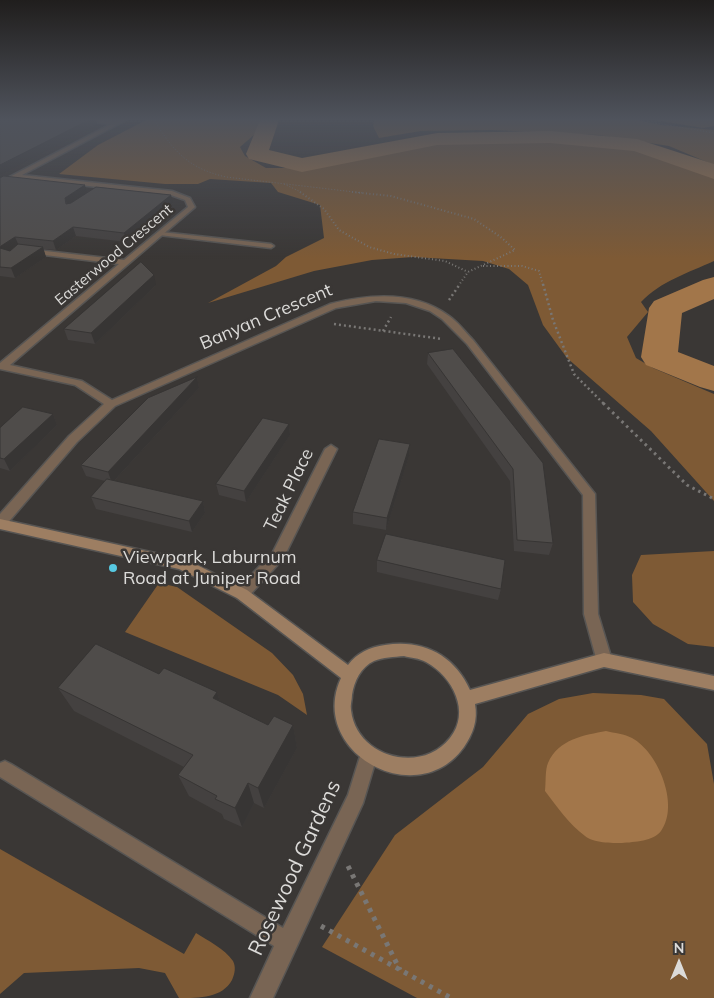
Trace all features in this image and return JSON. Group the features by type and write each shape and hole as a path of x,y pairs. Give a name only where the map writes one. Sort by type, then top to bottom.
{"street":[{"path":"0,184 32,167"},
{"name":"Easterwood Crescent","path":"1,366 192,207 188,199 172,193 102,188 14,176"},
{"path":"20,250 126,263"},
{"name":"Banyan Crescent","path":"0,524 74,438 111,404 345,302 371,298 410,302 440,313 470,342 589,494 591,614 604,660"},
{"path":"1,366 78,382 111,404"},
{"name":"Teak Place","path":"242,594 278,555 331,449"},
{"path":"0,524 182,564 242,594 349,675"},
{"path":"404,649 423,653 440,663 454,678 467,700 468,718 464,732 450,752 432,764 411,767 388,765 368,756 353,741 344,722 341,700 349,675 366,657 404,649"},
{"path":"467,700 604,660 714,683"},
{"name":"Rosewood Gardens","path":"261,998 356,798 368,756"},
{"path":"5,770 287,942"}],"lane":[{"path":"161,234 271,246"}],"path":[{"path":"193,167 206,173 226,177 391,196 474,219 502,238 515,250 468,272 440,313"},
{"path":"276,182 296,188 328,214 336,228 371,248 390,254 420,256 457,264 468,272"},
{"path":"480,266 522,266 539,271 553,320 574,374 687,485 714,499"},
{"path":"383,331 391,317"},
{"path":"302,320 470,342"},
{"path":"336,841 400,970"},
{"path":"301,914 451,998"}],"shaded area":[{"path":"69,167 687,167 714,176 714,261 657,288 641,302 648,312 627,337 636,358 653,368 714,394 714,501 651,431 567,358 543,325 528,285 509,269 483,261 413,257 372,260 314,271 208,303 276,266 286,257 324,238 320,205 278,192 271,183 210,179 198,184 165,184 59,174"},
{"path":"714,551 714,647 688,644 653,624 633,602 632,575 641,555"},
{"path":"159,583 177,587 272,653 293,675 303,694 307,715 278,695 125,632"},
{"path":"593,693 641,695 664,699 707,744 714,784 714,998 417,998 322,947 395,835 483,767 528,714 559,699"},
{"path":"606,731 632,738 650,755 658,767 667,794 668,807 666,820 661,831 654,837 622,843 603,842 588,838 568,821 545,791 547,766 558,748 565,743 589,734"},
{"path":"0,849 184,954 196,933 230,957 235,966 232,980 228,986 216,994 179,998 165,973 139,968 24,973 0,994"}],"building":[{"path":"4,176 85,185 65,198 66,204 71,203 96,187 171,195 124,233 73,227 53,241 15,237 0,248 0,178"},
{"path":"18,244 43,247 11,268 0,267 0,248 10,251"},
{"path":"141,262 154,275 91,333 64,329"},
{"path":"453,349 543,463 553,543 517,540 513,469 428,353"},
{"path":"197,377 108,472 81,465 148,398"},
{"path":"23,407 53,414 4,459 0,458 0,428"},
{"path":"263,418 289,424 244,491 216,484"},
{"path":"379,439 410,444 387,518 353,512"},
{"path":"107,479 203,501 189,521 91,497"},
{"path":"386,534 505,560 501,589 377,560"},
{"path":"96,644 159,674 164,668 217,692 213,698 268,725 274,716 293,725 258,788 248,783 235,808 215,799 217,796 178,775 193,755 58,688"}],"waterway":[{"path":"699,167 714,172"},
{"path":"714,287 666,308 659,357 714,379"}],"place":[{"name":"Viewpark, Laburnum Road at Juniper Road","path":"113,568"}]}
